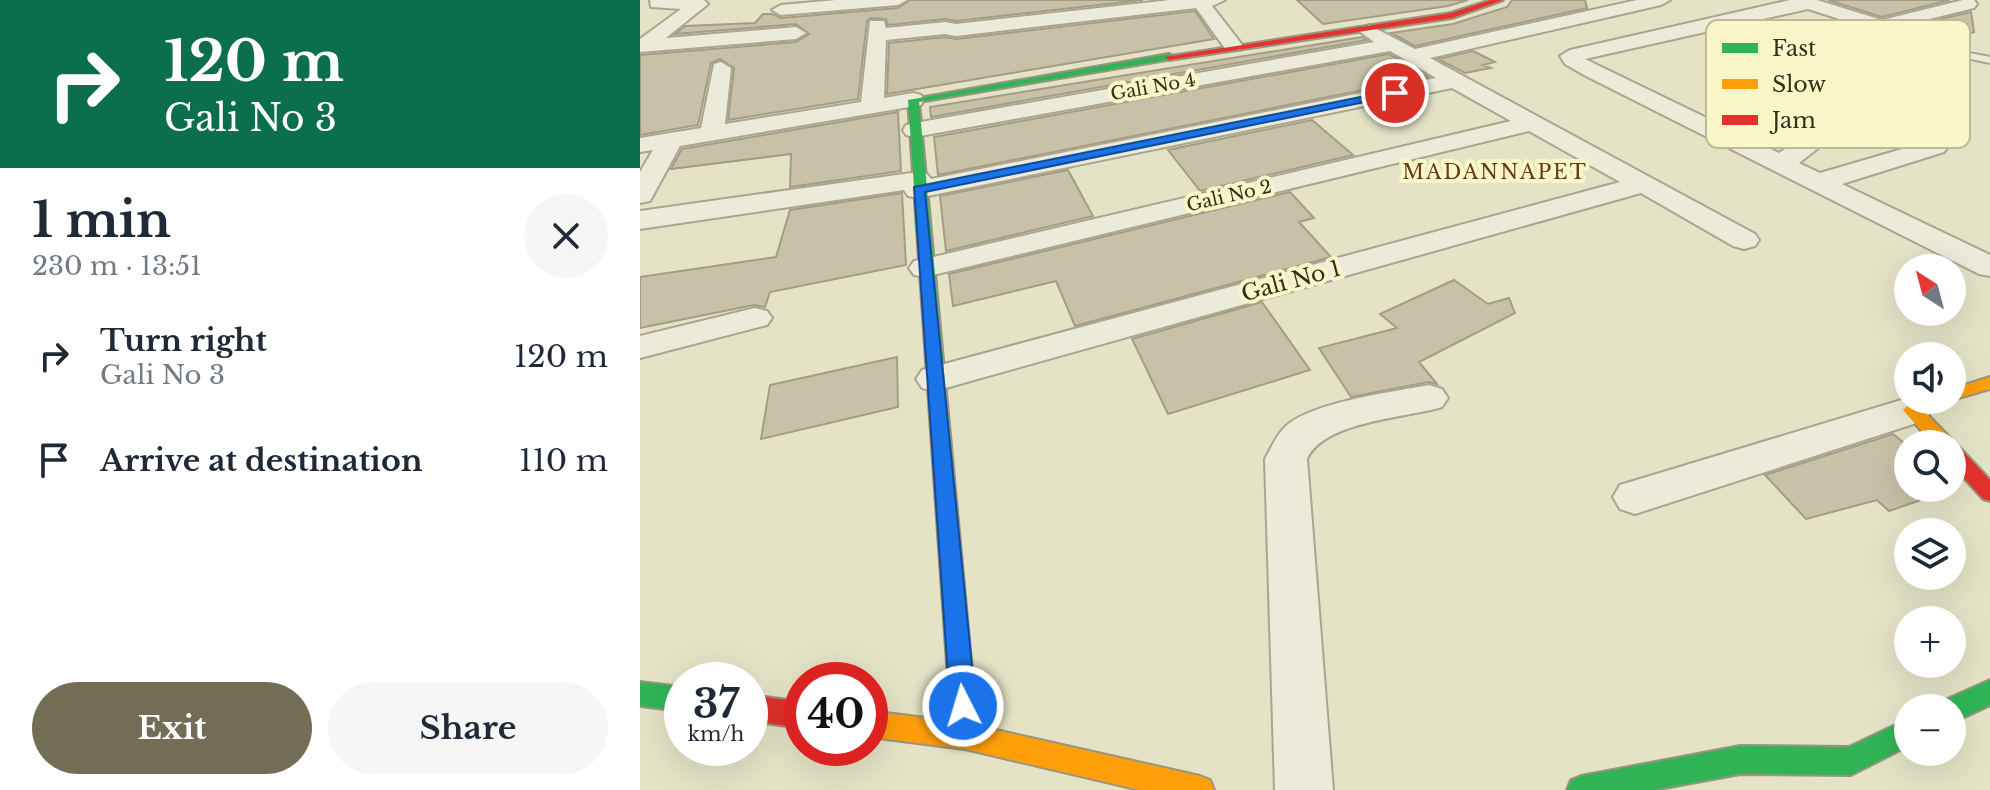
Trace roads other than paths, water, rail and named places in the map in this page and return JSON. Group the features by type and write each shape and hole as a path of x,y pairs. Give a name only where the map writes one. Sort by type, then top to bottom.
{"street":[{"path":"781,10 898,0"},
{"path":"640,145 1233,46 1452,15 1499,0"},
{"name":"Gali No 4","path":"915,130 1402,50 1623,3 1661,0"},
{"path":"872,106 877,30 956,30 1205,1 1233,46"},
{"path":"642,46 699,4 652,2"},
{"path":"1726,20 1804,2 1862,20"},
{"path":"1901,20 1962,2 1990,10"},
{"path":"1706,25 1570,56 1591,71 1706,128"},
{"path":"1363,28 1744,240"},
{"path":"642,46 796,33"},
{"path":"712,135 721,68"},
{"path":"640,220 918,185 1454,81"},
{"path":"913,100 965,736"},
{"name":"Gali No 2","path":"925,268 1533,123"},
{"path":"640,195 670,142"},
{"path":"1747,148 1990,267"},
{"path":"1780,164 1804,148"},
{"path":"1820,182 1932,148"},
{"name":"Gali No 1","path":"935,379 1646,183"},
{"path":"640,347 755,318"},
{"path":"1966,391 1990,383"},
{"path":"1304,790 1286,459 1293,444 1305,432 1326,423 1429,398"},
{"path":"1635,497 1898,414"},
{"path":"1966,467 1990,493"},
{"path":"1966,703 1990,692"},
{"path":"640,694 664,697"},
{"path":"888,726 965,736 1200,790"},
{"path":"1581,790 1752,775 1851,761 1894,739"}],"lane":[{"path":"1970,56 1990,60"}],"district":[{"name":"MADANNAPET","path":"1495,172"}]}
